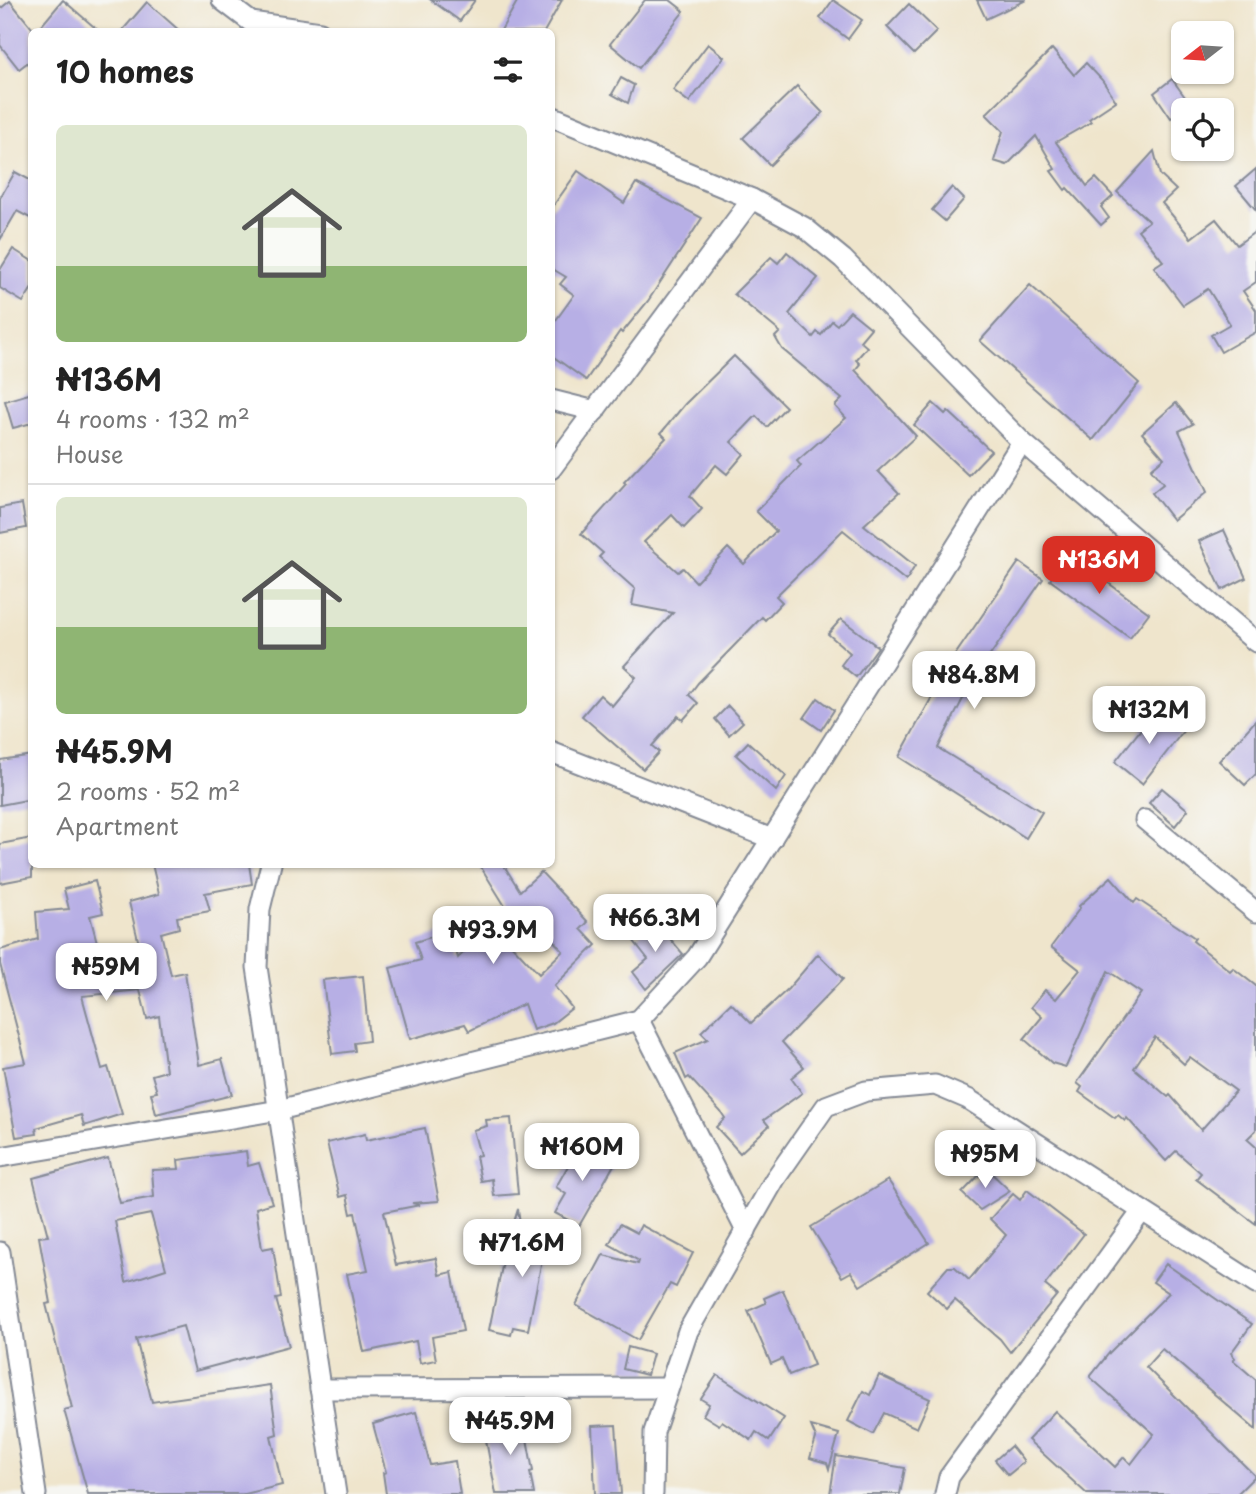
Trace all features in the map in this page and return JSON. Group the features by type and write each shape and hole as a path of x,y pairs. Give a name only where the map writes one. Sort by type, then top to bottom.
{"street":[{"path":"222,0 251,22 292,28"},
{"path":"555,118 752,199 804,227 843,259 1022,442 1256,642"},
{"path":"555,464 752,199"},
{"path":"555,401 595,411"},
{"path":"0,1157 279,1110 639,1020 697,957 1022,442"},
{"path":"555,754 772,839"},
{"path":"1145,820 1256,912"},
{"path":"270,868 260,909 257,967 336,1494"},
{"path":"639,1020 746,1231"},
{"path":"653,1494 654,1432 688,1331 775,1179 826,1106 866,1091 935,1085 968,1099 1256,1284"},
{"path":"945,1494 949,1477 1142,1211"},
{"path":"0,1252 36,1494"},
{"path":"320,1389 668,1388"}],"building":[{"path":"63,0 95,28 39,28"},
{"path":"431,0 475,0 460,21"},
{"path":"518,0 562,0 546,28 502,28"},
{"path":"645,0 670,0 684,11 639,68 610,44"},
{"path":"833,0 862,20 848,39 820,18"},
{"path":"977,0 1026,0 986,19"},
{"path":"10,1 32,28 28,28 28,62 19,69 0,45 0,9"},
{"path":"147,2 176,28 124,28"},
{"path":"909,4 937,31 914,54 887,27"},
{"path":"708,44 724,57 689,102 673,90"},
{"path":"1052,49 1074,75 1086,63 1116,101 1089,119 1091,122 1056,142 1087,186 1096,178 1113,196 1101,207 1109,218 1101,225 1067,188 1065,190 1051,171 1055,169 1036,136 1007,165 994,161 1003,131 986,114"},
{"path":"621,78 634,85 628,103 612,94"},
{"path":"1171,80 1171,84 1176,84 1186,98 1171,98 1171,118 1154,93"},
{"path":"797,86 823,113 770,165 743,138"},
{"path":"1154,151 1160,175 1176,190 1162,203 1191,238 1216,219 1237,245 1256,231 1256,282 1243,291 1256,310 1256,332 1221,352 1211,335 1230,324 1208,289 1183,305 1154,267 1163,261 1138,230 1149,221 1117,192"},
{"path":"1256,169 1256,210 1236,186"},
{"path":"578,171 624,203 636,183 702,218 648,301 622,333 620,331 586,380 555,358 555,321 574,295 560,284 566,277 555,270 555,203"},
{"path":"15,172 28,179 28,217 17,211 0,240 0,198"},
{"path":"952,187 964,199 945,221 932,210"},
{"path":"13,249 28,258 28,294 23,302 0,288 0,270"},
{"path":"787,252 818,278 789,314 813,337 817,332 821,335 832,321 837,325 850,311 871,328 860,341 867,347 856,360 860,364 855,370 916,436 878,471 899,493 864,525 915,566 906,581 843,530 776,596 782,602 765,620 762,617 698,683 689,695 698,703 683,720 678,716 652,746 659,752 643,769 582,716 600,695 612,706 636,677 624,666 673,613 632,605 635,589 599,557 603,553 581,534 626,484 624,482 666,438 661,433 685,404 734,356 786,407 767,427 756,416 731,442 744,454 727,474 716,465 690,496 702,509 684,528 672,515 644,542 678,572 683,568 696,582 728,548 744,564 776,531 756,511 801,466 797,461 846,418 835,406 842,399 782,349 775,337 780,332 734,294 771,257 778,263"},
{"path":"1030,285 1139,383 1093,440 980,341"},
{"path":"28,394 28,424 13,428 5,401"},
{"path":"933,403 945,414 948,411 991,451 968,475 914,425"},
{"path":"1176,403 1193,424 1179,431 1207,492 1173,520 1152,493 1163,484 1151,469 1164,458 1142,433"},
{"path":"22,504 26,528 0,533 0,508"},
{"path":"1224,530 1246,578 1222,590 1199,541"},
{"path":"1069,554 1149,613 1130,638 1050,580"},
{"path":"1019,562 1043,579 971,683 938,748 1042,812 1026,838 899,757 955,655"},
{"path":"841,619 878,647 856,677 841,665 850,653 828,634"},
{"path":"818,698 834,710 821,730 804,718"},
{"path":"728,706 743,722 729,735 715,719"},
{"path":"1157,709 1184,730 1142,784 1115,762"},
{"path":"1256,720 1256,774 1245,785 1219,761"},
{"path":"748,742 786,776 776,791 736,755"},
{"path":"28,756 28,800 0,805 0,760"},
{"path":"1162,788 1188,810 1175,826 1149,803"},
{"path":"28,839 28,868 32,868 32,877 0,883 0,844"},
{"path":"153,868 250,868 252,884 205,893 210,911 177,917 179,928 161,933 171,975 185,972 199,1065 222,1059 232,1095 156,1114 151,1093 157,1092 152,1075 166,1071 159,1016 147,1019 140,990 82,996 102,1069 108,1067 122,1114 84,1126 81,1115 36,1128 37,1134 16,1137 3,1067 26,1063 0,964 0,950 38,939 36,912 69,909 64,889 95,881 103,913 90,916 103,965 143,961 129,902 159,894"},
{"path":"481,868 506,868 520,891 541,872 588,922 581,929 596,945 554,986 572,1008 553,1023 533,1030 524,1004 469,1031 465,1024 410,1039 390,968 421,960 415,942 450,931 458,958 493,925 539,974 563,951 527,912 516,922 503,908 505,906"},
{"path":"1111,877 1134,903 1137,899 1195,938 1193,941 1230,971 1233,968 1256,986 1256,1130 1247,1139 1256,1147 1256,1224 1196,1179 1201,1173 1176,1151 1166,1161 1127,1118 1125,1121 1118,1115 1115,1118 1079,1092 1082,1087 1077,1083 1141,993 1108,971 1066,1067 1052,1063 1024,1039 1042,1017 1031,1007 1045,990 1056,999 1080,970 1051,947 1079,906","holes":["1155,1037 1184,1064 1190,1057 1236,1091 1201,1130 1170,1095 1168,1097 1134,1068"]},
{"path":"656,922 683,954 646,989 633,972 648,959 633,940"},
{"path":"818,954 843,979 782,1042 804,1067 791,1078 802,1093 764,1120 769,1126 740,1153 716,1127 725,1118 689,1077 686,1079 675,1053 708,1039 701,1032 731,1003 751,1023 788,989"},
{"path":"363,976 369,1041 354,1043 355,1051 332,1054 323,980"},
{"path":"511,1118 518,1194 494,1196 492,1179 481,1181 476,1156 480,1155 473,1130 487,1126 486,1120"},
{"path":"425,1128 439,1201 412,1203 420,1205 384,1212 396,1265 436,1258 439,1275 452,1272 463,1331 432,1337 436,1360 420,1363 416,1341 364,1352 347,1274 368,1270 355,1213 351,1214 347,1195 340,1197 327,1143 365,1134 366,1140"},
{"path":"581,1143 615,1163 579,1226 555,1213 566,1194 556,1187"},
{"path":"246,1151 248,1166 259,1163 272,1203 256,1208 262,1249 273,1247 281,1298 276,1299 289,1346 195,1371 183,1326 136,1339 152,1402 270,1385 277,1434 271,1436 282,1485 245,1494 88,1494 64,1410 72,1408 46,1304 51,1303 39,1237 48,1236 33,1178 108,1158 120,1203 154,1197 152,1170 179,1169 178,1160","holes":["151,1214 166,1269 126,1282 115,1221"]},
{"path":"986,1168 1010,1191 980,1210 962,1193"},
{"path":"888,1180 929,1243 860,1286 851,1272 842,1277 811,1227"},
{"path":"1027,1190 1084,1234 1045,1285 1057,1295 1010,1352 1000,1339 955,1300 947,1309 927,1291 948,1267 955,1267 969,1280 1006,1235 990,1219 1013,1194 1020,1200"},
{"path":"518,1209 523,1245 529,1235 573,1246 569,1262 543,1255 528,1330 513,1327 511,1335 489,1330 505,1252"},
{"path":"620,1224 637,1233 641,1225 693,1253 676,1287 670,1284 638,1340 576,1305 603,1255 638,1264 639,1261 609,1244"},
{"path":"1166,1264 1252,1324 1231,1353 1235,1358 1233,1360 1256,1380 1256,1430 1162,1349 1146,1367 1255,1476 1237,1494 1087,1494 1028,1440 1055,1411 1115,1467 1124,1457 1131,1464 1154,1434 1090,1377 1110,1352 1169,1293 1153,1282"},
{"path":"783,1290 814,1365 789,1375 782,1359 771,1364 748,1311 766,1303 764,1298"},
{"path":"628,1347 653,1354 647,1375 623,1369"},
{"path":"717,1375 784,1418 769,1441 756,1432 751,1440 722,1421 719,1425 703,1415 709,1404 701,1399"},
{"path":"879,1375 930,1399 917,1428 884,1413 873,1434 848,1421 863,1391 870,1395"},
{"path":"416,1412 430,1465 455,1461 460,1494 386,1494 383,1473 386,1472 373,1424"},
{"path":"523,1417 533,1471 530,1472 534,1494 496,1494 483,1424"},
{"path":"616,1425 621,1494 595,1494 592,1426"},
{"path":"811,1426 839,1434 829,1469 827,1463 810,1458 816,1438"},
{"path":"1011,1446 1024,1462 1008,1475 995,1460"},
{"path":"836,1456 905,1468 900,1494 830,1494"}]}
